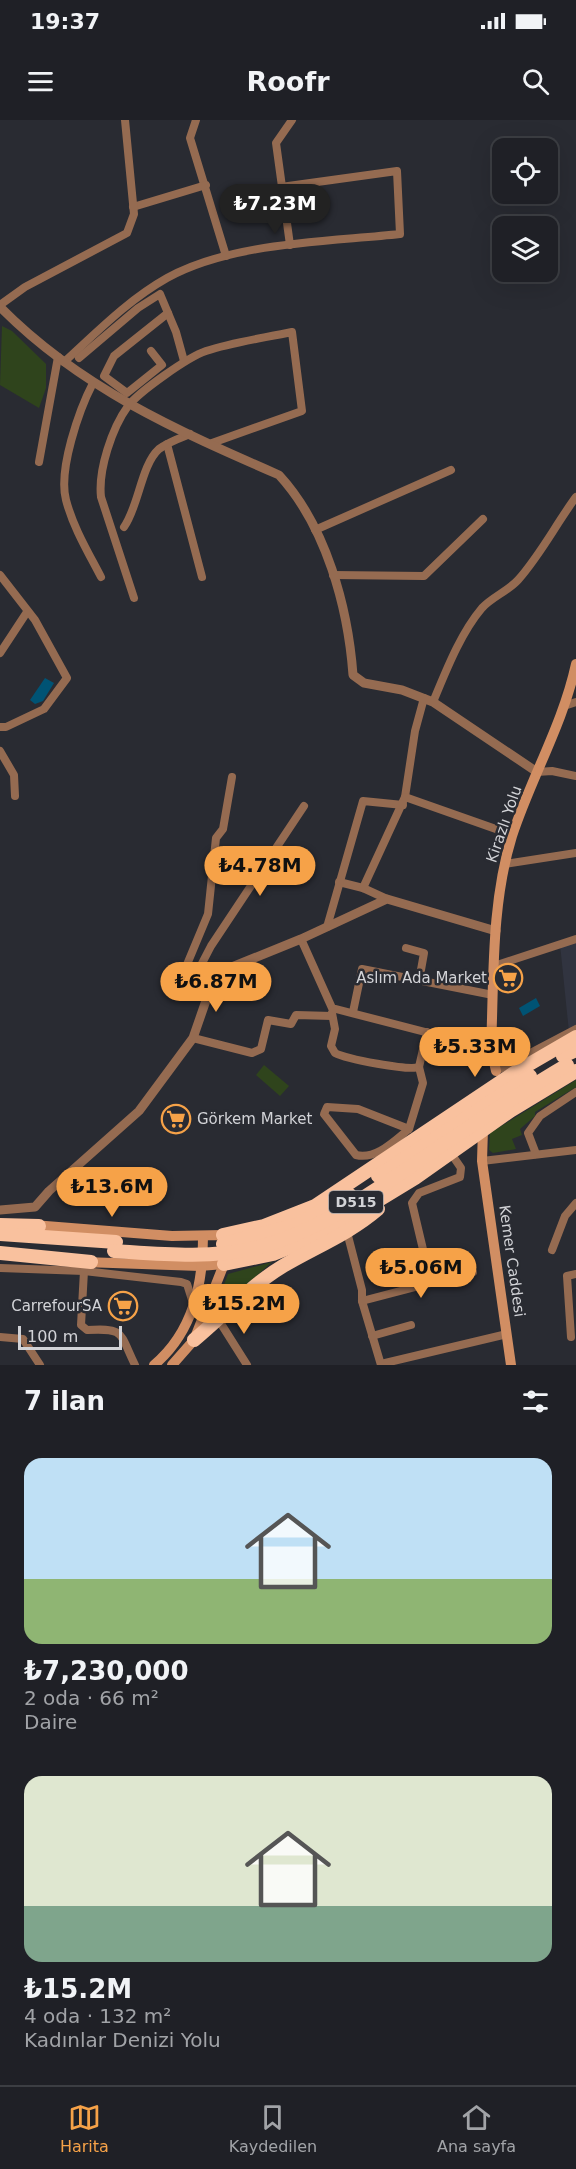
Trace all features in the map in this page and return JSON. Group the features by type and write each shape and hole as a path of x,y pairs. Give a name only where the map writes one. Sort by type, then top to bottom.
{"highway":[{"path":"223,1235 264,1226 293,1216 340,1191 514,1073 576,1037"},
{"name":"D515","path":"0,1243 115,1246 207,1245 237,1242 296,1225 357,1191 501,1094 570,1063 576,1050"},
{"path":"194,1340 281,1267 347,1232 415,1178 570,1063"},
{"path":"224,1264 273,1254 323,1234 415,1178"},
{"path":"0,1225 39,1226"},
{"path":"264,1226 259,1234 259,1244 262,1249 273,1254"},
{"name":"D515","path":"0,1234 115,1246"},
{"path":"0,1253 87,1267"}],"main road":[{"name":"Kirazlı Yolu","path":"496,1071 491,1049 499,892 513,835 564,706 576,664"},
{"path":"476,1099 496,1071 505,1076 514,1073"},
{"name":"Kemer Caddesi","path":"483,1129 482,1161 511,1365"},
{"path":"455,1149 471,1149 482,1161"},
{"path":"0,1219 39,1226 172,1236 223,1235 228,1249 224,1264 194,1340 172,1365"},
{"path":"154,1365 181,1336 193,1312 203,1236"},
{"path":"0,1259 87,1267 224,1264"},
{"path":"178,1266 191,1270 197,1295"}],"street":[{"path":"125,120 133,207 132,223 127,233 25,288 0,306 26,333 93,383 129,406 279,475 293,490 315,530 333,575 344,610 353,675 364,683 429,700 537,772 552,771 576,776"},
{"path":"196,120 190,138 226,256"},
{"path":"290,246 276,143 292,120"},
{"path":"39,462 61,360 140,295 184,270 226,256 290,246 400,234 398,171 281,187"},
{"path":"133,207 206,185"},
{"path":"79,358 138,308 160,294 184,361"},
{"path":"151,351 162,365 127,393 104,376 114,356 168,313"},
{"path":"134,598 99,484 106,454 129,406 184,361 207,351 292,332 302,411 212,444"},
{"path":"93,383 81,407 65,476 65,498 74,523 101,577"},
{"path":"124,527 132,515 144,476 158,449 190,434"},
{"path":"167,444 202,577"},
{"path":"315,530 451,470"},
{"path":"363,888 404,801 415,731 429,700 483,607 518,580 554,533 561,517 576,497"},
{"path":"333,575 423,576 483,519"},
{"path":"0,576 35,620 66,672 67,679 44,709 6,727 0,727"},
{"path":"0,653 27,612"},
{"path":"564,706 576,702"},
{"path":"0,751 14,776 15,796"},
{"path":"210,989 183,974 208,914 216,838 223,829 232,777"},
{"path":"327,927 363,801 404,801 513,835"},
{"path":"198,983 198,971 211,946 304,806"},
{"path":"505,864 576,854"},
{"path":"339,882 363,888 387,899 496,931"},
{"path":"0,1210 35,1207 139,1111 193,1038 210,989 222,971 301,939 387,899"},
{"path":"301,939 332,1012 335,1029 331,1046 335,1053 367,1063 375,1061 412,1070 419,1067"},
{"path":"495,966 576,939"},
{"path":"406,948 424,953 419,981"},
{"path":"353,1012 362,969 493,995"},
{"path":"193,1038 252,1053 261,1049 268,1020 291,1024 296,1015 353,1012 491,1049"},
{"path":"496,1071 576,1029"},
{"path":"409,1129 358,1109 327,1107 324,1114 356,1155 363,1157 381,1150 409,1129 423,1083 419,1067 427,1032"},
{"path":"536,1154 528,1133 540,1116 576,1092"},
{"path":"431,1283 412,1203 419,1193 460,1177 461,1168 455,1149"},
{"path":"482,1161 576,1150"},
{"path":"552,1250 565,1216 576,1203"},
{"path":"347,1232 362,1290 362,1301 381,1365 507,1334"},
{"path":"0,1268 87,1267 187,1284 192,1296 193,1312"},
{"path":"87,1267 81,1325 87,1330 112,1329 119,1333 135,1365"},
{"path":"362,1301 473,1272"},
{"path":"571,1336 567,1276 576,1274"},
{"path":"218,1319 247,1365"},
{"path":"372,1336 411,1325"},
{"path":"0,1337 23,1339 40,1365"}],"shaded area":[{"path":"576,939 576,1029 569,1032 560,944"}],"green space":[{"path":"2,326 12,331 46,364 46,388 39,408 0,385"},
{"path":"264,1065 289,1086 280,1096 256,1075"},
{"path":"576,1080 576,1087 535,1112 535,1116 520,1129 522,1135 512,1139 516,1149 493,1153 489,1150 490,1133"},
{"path":"271,1263 213,1314 228,1274"}],"water":[{"path":"45,678 54,683 43,701 35,704 30,700"},
{"path":"536,998 540,1006 523,1016 519,1008"}],"place":[{"name":"Aslım Ada Market","path":"508,978"},
{"name":"Görkem Market","path":"176,1119"},
{"name":"CarrefourSA","path":"123,1306"}]}
